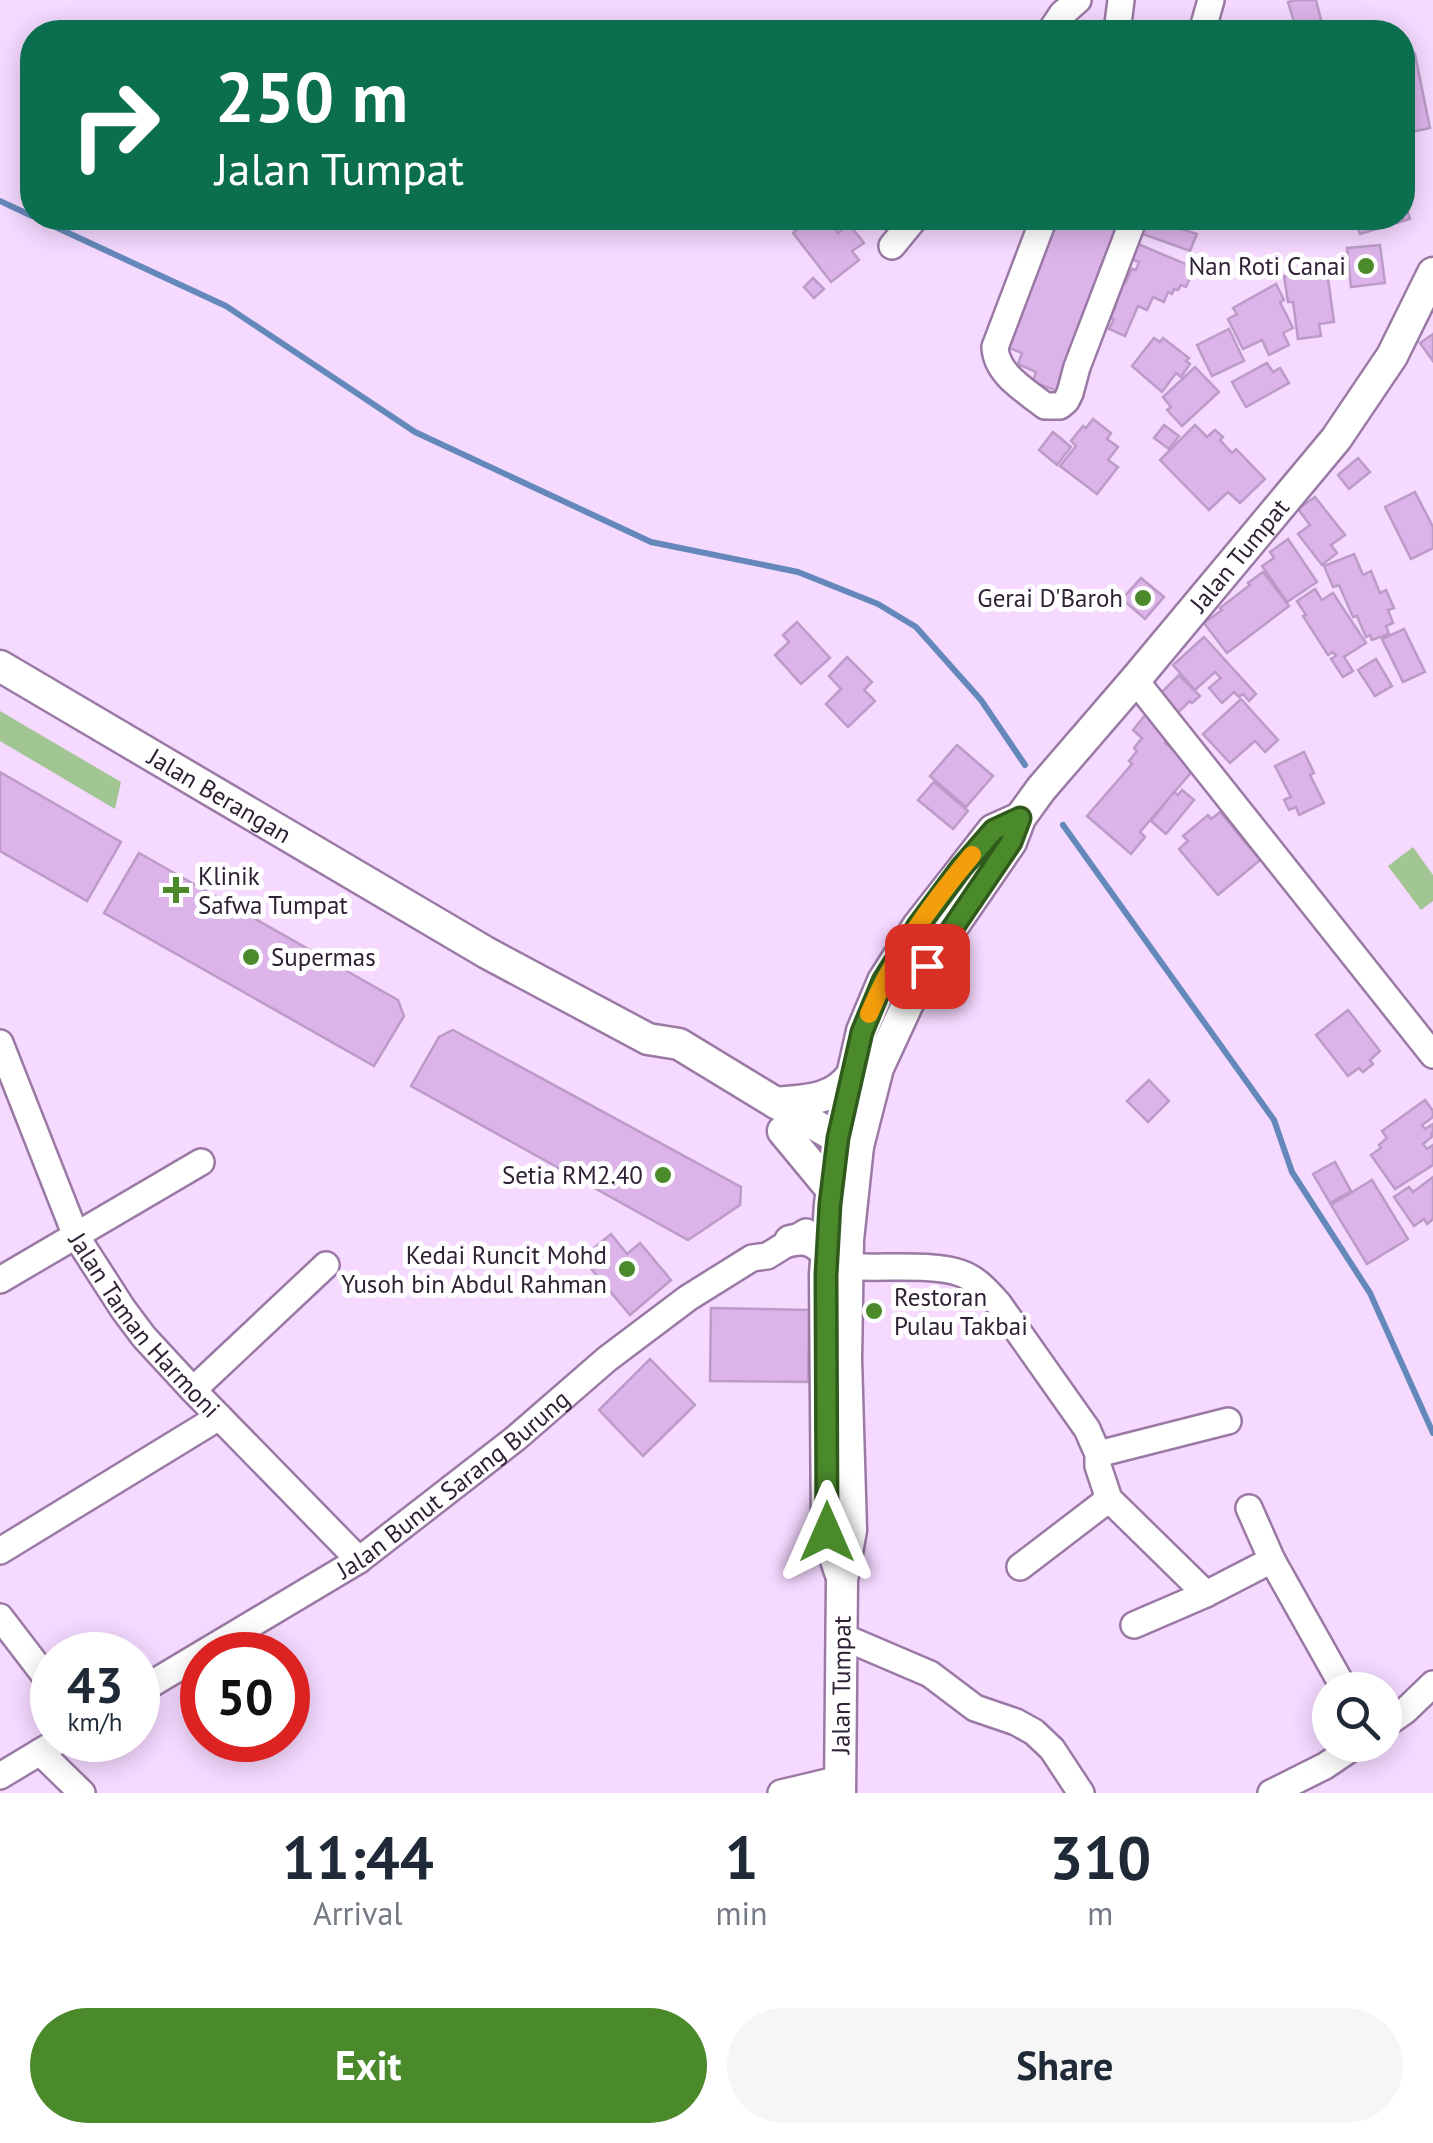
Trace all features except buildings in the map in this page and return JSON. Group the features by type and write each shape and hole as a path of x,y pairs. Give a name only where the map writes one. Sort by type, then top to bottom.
{"main road":[{"name":"Jalan Tumpat","path":"842,1580 827,1532 826,1252 864,1072 862,1032 883,981 961,868 994,830 1020,818 1336,439 1392,356 1433,272"},
{"name":"Jalan Berangan","path":"0,666 472,944 648,1038 679,1044 780,1117 847,1151"},
{"path":"838,1206 780,1117 842,1088 864,1072"},
{"path":"846,1359 862,1267 864,1072"},
{"name":"Jalan Tumpat","path":"838,1206 850,1530 842,1580 840,1786"},
{"path":"790,1241 804,1238 816,1242 826,1252"}],"street":[{"path":"1058,20 1078,0"},
{"path":"892,246 905,230"},
{"path":"1039,230 994,353 1006,374 1045,406 1053,407 1066,401 1070,393 1129,230"},
{"path":"1136,680 1433,1055"},
{"name":"Jalan Taman Harmoni","path":"2,1049 76,1236 122,1309 193,1390 359,1560"},
{"path":"0,1280 201,1162"},
{"name":"Jalan Bunut Sarang Burung","path":"160,1679 359,1560 688,1298 752,1258 767,1256 838,1206"},
{"name":"Jalan Bunut Sarang Burung","path":"752,1258 760,1245 792,1223 838,1206"},
{"path":"193,1390 326,1265"},
{"path":"862,1267 942,1270 961,1273 981,1284 1086,1429 1098,1454 1109,1499 1206,1594"},
{"path":"0,1552 219,1417"},
{"path":"1098,1454 1228,1421"},
{"path":"1020,1567 1109,1499"},
{"path":"1249,1508 1272,1560 1335,1672"},
{"path":"1134,1625 1272,1560"},
{"path":"0,1617 30,1656"},
{"path":"841,1636 930,1674 974,1708 1034,1732 1052,1749 1081,1793"},
{"path":"1402,1713 1433,1684"},
{"path":"0,1776 30,1758"},
{"path":"61,1762 82,1793"},
{"path":"1271,1793 1330,1762"},
{"path":"780,1793 840,1786"}],"green space":[{"path":"0,711 121,782 115,809 0,741"},
{"path":"1413,847 1433,875 1433,901 1421,910 1388,866"}],"waterway":[{"path":"0,201 20,210"},
{"path":"62,230 226,306 415,432 651,542 798,572 878,604 916,627 981,700 1025,765"},
{"path":"1063,825 1274,1120 1292,1172 1370,1293 1433,1433"}],"slow traffic":[{"path":"869,1014 883,981 918,926 972,855"}],"place":[{"name":"Nan Roti Canai","path":"1366,266"},
{"name":"Gerai D'Baroh","path":"1143,598"},
{"name":"Klinik Safwa Tumpat","path":"176,890"},
{"name":"Supermas","path":"251,957"},
{"name":"Setia RM2.40","path":"663,1175"},
{"name":"Kedai Runcit Mohd Yusoh bin Abdul Rahman","path":"627,1269"},
{"name":"Restoran Pulau Takbai","path":"874,1311"}],"route":[{"path":"827,1532 826,1275 831,1189 838,1138 862,1032 883,981 918,926 994,830 1020,818 1011,842 927,966"}]}
